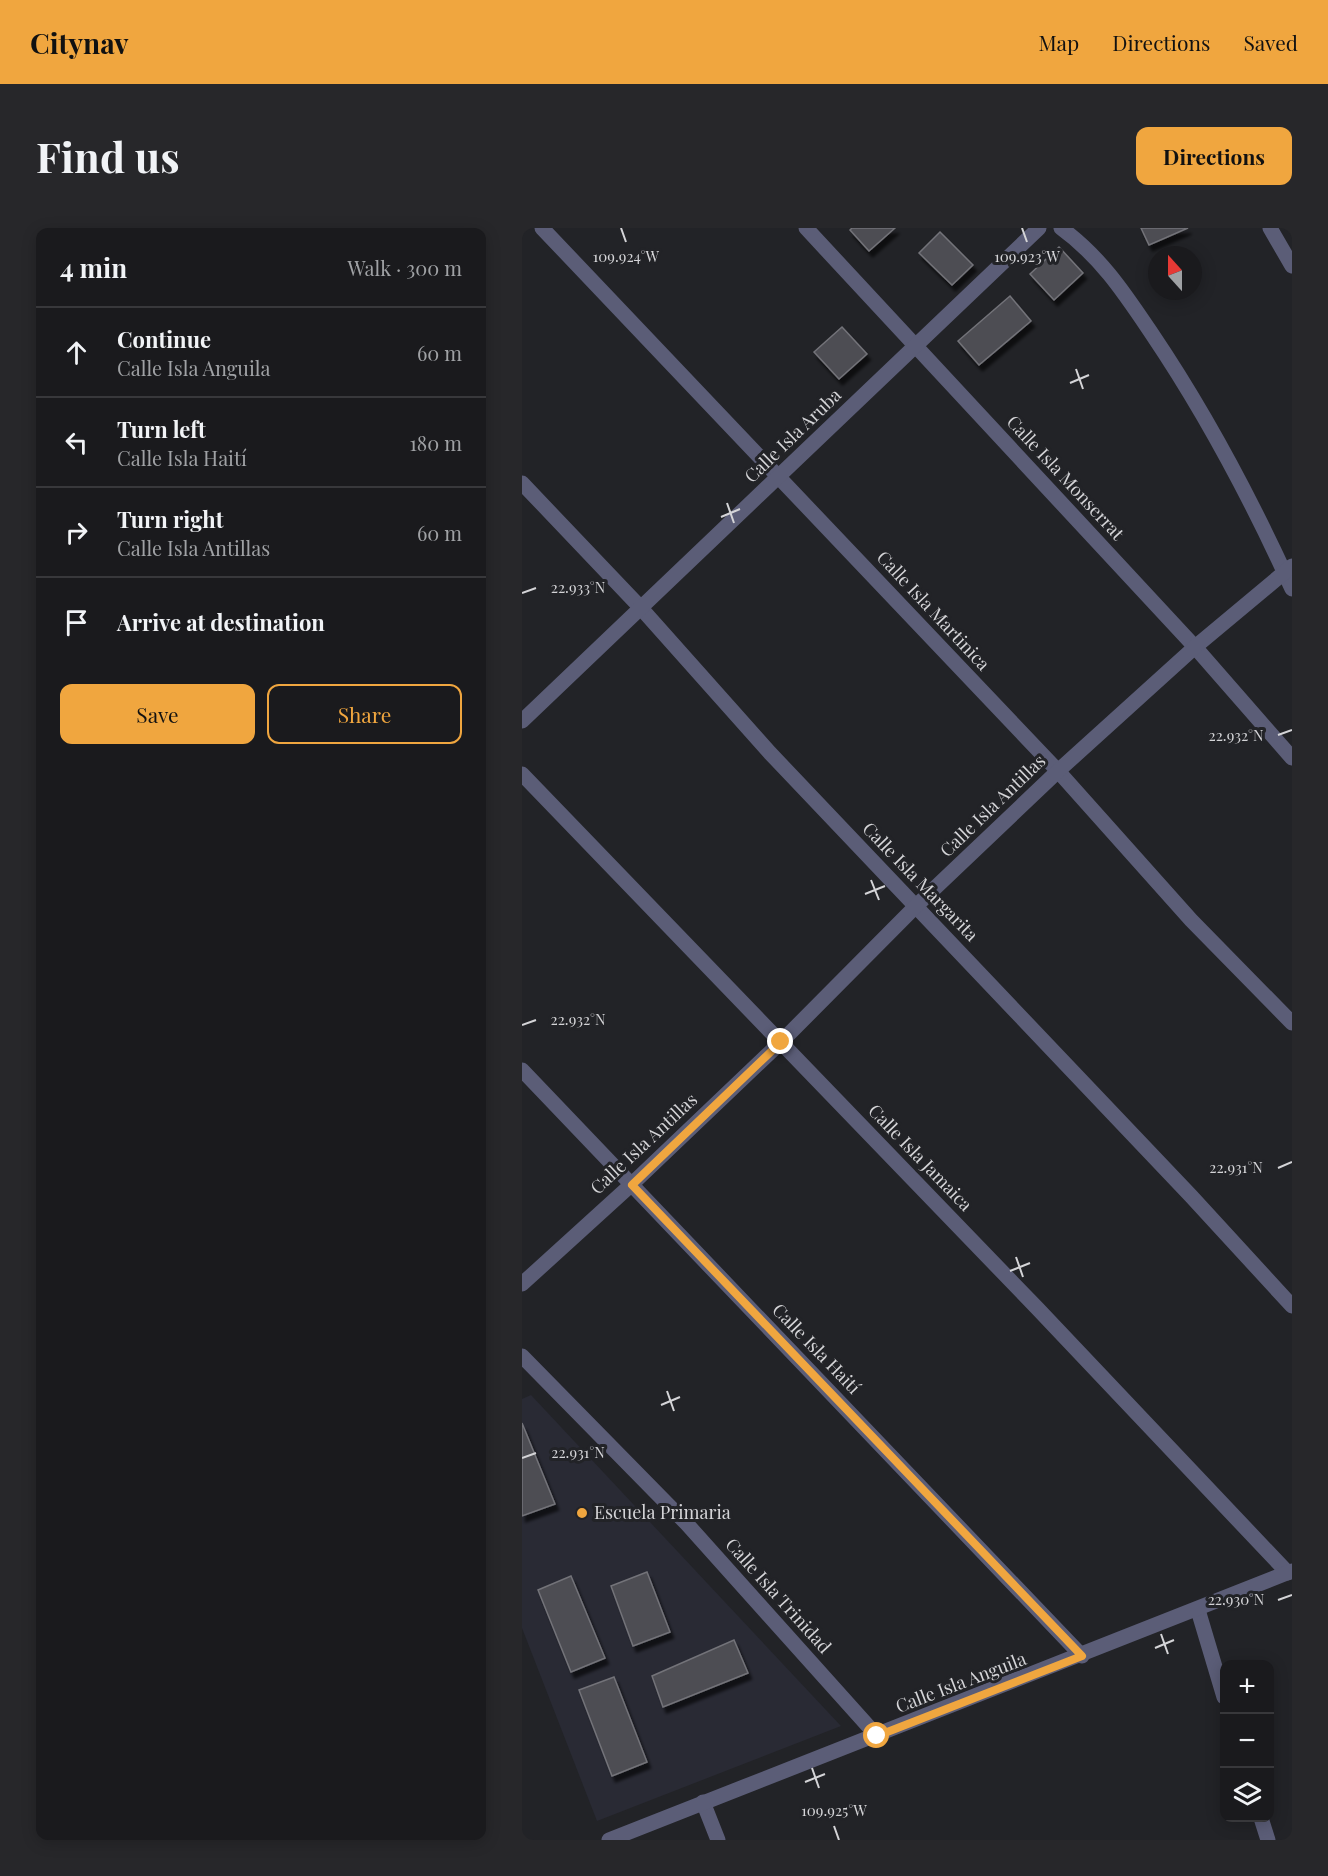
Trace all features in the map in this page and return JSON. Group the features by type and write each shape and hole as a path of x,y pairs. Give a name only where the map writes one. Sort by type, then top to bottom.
{"street":[{"name":"Calle Isla Martinica","path":"542,228 1058,771 1191,920 1292,1023"},
{"name":"Calle Isla Monserrat","path":"806,228 1195,647 1292,758"},
{"name":"Calle Isla Aruba","path":"522,721 1039,228"},
{"path":"1061,228 1085,245 1114,277 1194,396 1288,568 1292,589"},
{"path":"1270,228 1292,266"},
{"name":"Calle Isla Margarita","path":"522,483 640,607 770,753 1292,1306"},
{"name":"Calle Isla Antillas","path":"522,1284 632,1185 781,1042 916,906 1058,771 1195,647 1288,568"},
{"name":"Calle Isla Jamaica","path":"522,774 1290,1572"},
{"name":"Calle Isla Haití","path":"522,1070 1082,1656"},
{"name":"Calle Isla Trinidad","path":"522,1356 687,1524 877,1736"},
{"path":"522,1379 537,1372"},
{"name":"Calle Isla Anguila","path":"609,1840 1082,1656 1290,1572"},
{"path":"1198,1610 1220,1684"},
{"path":"703,1802 718,1840"},
{"path":"1263,1822 1268,1840"}],"shaded area":[{"name":"Escuela Primaria","path":"531,1395 841,1726 597,1821 522,1628 522,1399"}],"building":[{"path":"852,228 895,228 869,251 850,230"},
{"path":"1141,228 1188,228 1149,245"},
{"path":"940,232 973,265 952,285 919,253"},
{"path":"1059,247 1083,273 1054,300 1030,274"},
{"path":"1010,296 1031,321 979,365 958,341"},
{"path":"842,327 867,354 839,379 814,352"},
{"path":"522,1423 555,1504 522,1516"},
{"path":"647,1572 670,1632 633,1646 611,1586"},
{"path":"571,1576 605,1658 571,1672 538,1590"},
{"path":"734,1640 748,1673 663,1707 652,1676"},
{"path":"614,1677 647,1762 612,1776 579,1690"}],"place":[{"name":"Escuela Primaria","path":"582,1513"}],"route":[{"path":"781,1042 632,1185 1082,1656 877,1736"}]}
